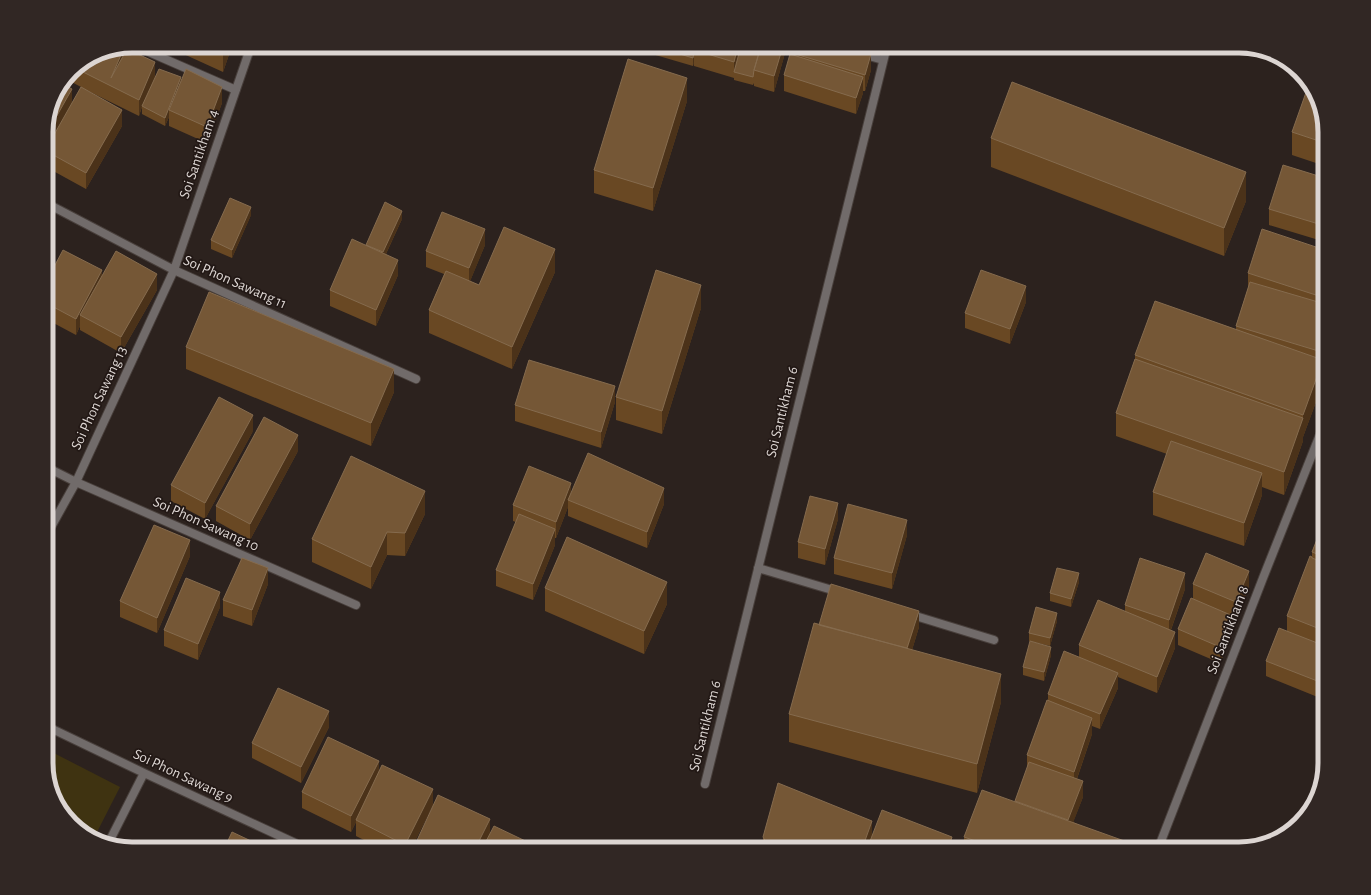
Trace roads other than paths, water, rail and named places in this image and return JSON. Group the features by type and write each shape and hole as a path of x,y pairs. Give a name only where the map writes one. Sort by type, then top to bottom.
{"street":[{"path":"151,53 236,90"},
{"name":"Soi Santikham 4","path":"174,270 249,53"},
{"path":"858,53 883,60"},
{"name":"Soi Santikham 6","path":"705,784 885,53"},
{"name":"Soi Phon Sawang 11","path":"53,207 174,270 416,379"},
{"name":"Soi Phon Sawang 13","path":"53,523 76,482 174,270"},
{"name":"Soi Santikham 8","path":"1161,842 1318,440"},
{"name":"Soi Phon Sawang 10","path":"53,470 356,605"},
{"path":"758,568 850,596"},
{"path":"903,612 994,640"},
{"name":"Soi Phon Sawang 9","path":"53,729 144,774 293,842"},
{"path":"110,839 144,774"}]}
